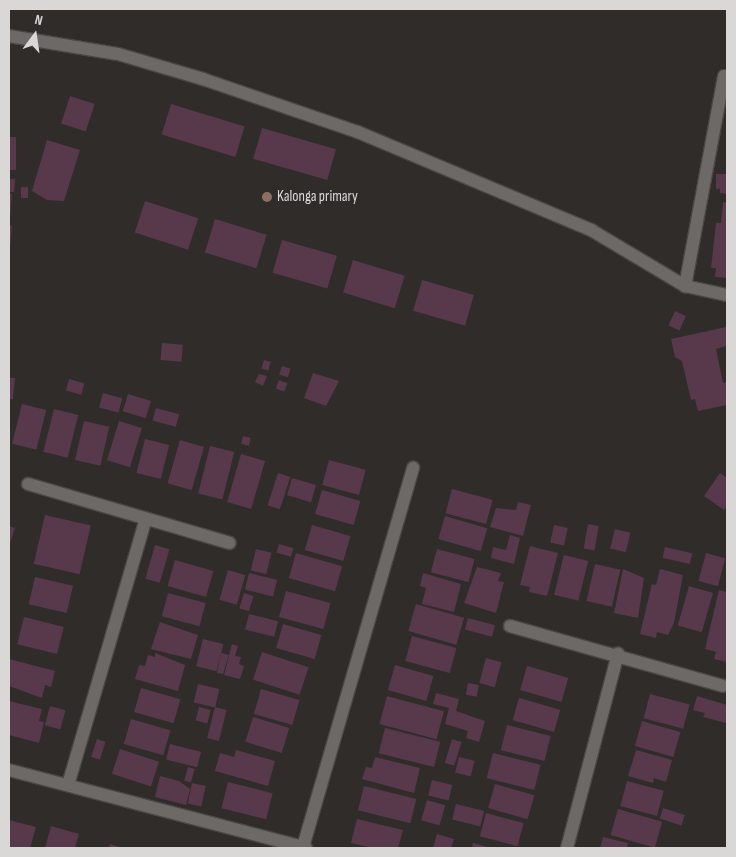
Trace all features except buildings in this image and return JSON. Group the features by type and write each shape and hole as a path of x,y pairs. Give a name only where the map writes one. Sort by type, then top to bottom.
{"street":[{"path":"9,36 118,54 203,79 358,132 591,230 685,286 727,296"},
{"path":"685,286 724,76"},
{"path":"9,770 304,848 413,468"},
{"path":"28,484 230,543"},
{"path":"68,785 146,519"},
{"path":"510,626 618,654 723,686"},
{"path":"566,848 618,654"}],"place":[{"name":"Kalonga primary","path":"267,197"}]}
